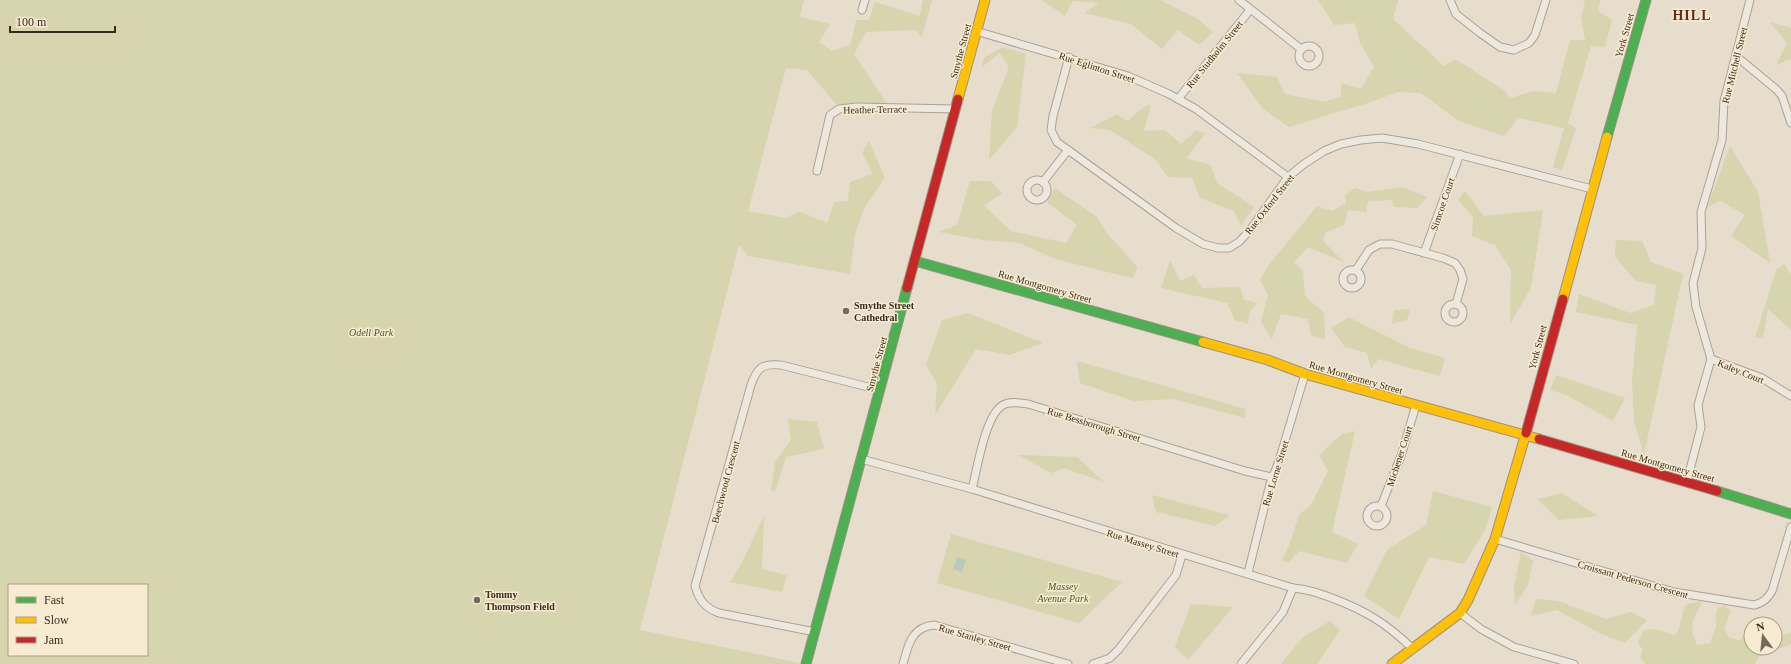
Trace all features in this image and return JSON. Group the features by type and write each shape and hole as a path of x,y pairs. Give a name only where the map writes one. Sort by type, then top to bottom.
{"street":[{"path":"862,10 865,0"},
{"name":"Smythe Street","path":"806,664 985,0"},
{"path":"1239,0 1301,49"},
{"path":"1450,0 1456,14 1480,33 1500,47 1514,50 1529,43 1535,35 1546,0"},
{"name":"York Street","path":"1392,664 1460,613 1468,600 1495,539 1515,476 1524,436 1646,0"},
{"name":"Rue Mitchell Street","path":"1711,359 1696,306 1693,283 1702,248 1701,212 1722,140 1724,101 1750,0"},
{"name":"Rue Studholm Street","path":"1178,99 1250,10"},
{"name":"Rue Eglinton Street","path":"976,31 1069,57 1128,76 1178,99 1196,110 1288,177"},
{"path":"1736,56 1777,90 1785,104 1791,123"},
{"name":"Rue Oxford Street","path":"1069,57 1053,116 1052,130 1057,142 1176,228 1203,244 1218,248 1229,248 1239,242 1250,230 1288,177 1324,151 1341,144 1382,138 1405,141 1592,189"},
{"name":"Heather Terrace","path":"816,171 830,115 839,109 857,107 956,109"},
{"path":"1043,182 1068,150"},
{"name":"Simcoe Court","path":"1424,253 1460,154"},
{"path":"1356,270 1370,250 1380,244 1392,244 1454,263 1460,270 1463,283 1456,304"},
{"name":"Rue Montgomery Street","path":"915,261 1268,360 1304,374 1687,481 1791,514"},
{"path":"1687,481 1701,427 1698,404 1711,359"},
{"name":"Kaley Court","path":"1711,359 1762,378 1791,396"},
{"name":"Beechwood Crescent","path":"815,632 719,613 712,610 699,599 696,586 750,385 754,375 760,368 768,364 781,365 880,390"},
{"name":"Rue Lorne Street","path":"1248,573 1272,477 1279,461 1304,374"},
{"name":"Rue Bessborough Street","path":"972,489 989,423 995,412 1003,405 1014,402 1028,404 1245,471 1272,477"},
{"name":"Michener Court","path":"1381,506 1398,462 1416,405"},
{"name":"Rue Massey Street","path":"861,459 972,489 1293,588 1307,589 1367,613 1391,629 1413,649"},
{"name":"Croissant Pederson Crescent","path":"1495,539 1674,592 1754,605 1761,603 1768,598 1772,591 1791,527"},
{"path":"1093,664 1110,658 1119,649 1176,575 1182,555"},
{"path":"1241,664 1283,612 1293,588"},
{"path":"1460,613 1481,629 1514,647 1574,664"},
{"name":"Rue Stanley Street","path":"903,664 913,634 927,626 934,625 1068,664"}],"green space":[{"name":"Odell Park","path":"0,0 804,0 800,17 830,24 819,42 832,51 851,44 856,20 869,20 875,2 920,16 923,0 932,0 922,37 916,30 866,32 854,54 887,104 836,104 807,70 786,68 748,211 786,218 799,211 827,223 834,202 848,201 850,182 873,174 862,153 869,141 885,178 865,207 855,234 850,274 748,256 739,245 640,630 805,664 0,664"},
{"path":"1042,0 1160,0 1198,19 1213,32 1199,45 1178,30 1162,49 1131,24 1084,13 1099,3 1073,1 1065,16"},
{"path":"1318,0 1398,0 1393,19 1444,66 1455,59 1504,90 1510,98 1534,91 1556,93 1570,40 1585,40 1581,17 1585,3 1583,0 1600,0 1598,11 1612,20 1605,47 1591,46 1568,123 1576,128 1562,170 1553,167 1564,128 1518,118 1504,136 1459,121 1421,93 1398,92 1371,102 1289,127 1262,108 1237,73 1277,77 1285,94 1325,102 1341,96 1341,83 1361,89 1374,67 1360,43 1355,23 1334,25"},
{"path":"1770,22 1791,28 1791,59 1776,65 1787,43"},
{"path":"1002,47 1026,54 1017,127 989,160 992,111 1009,67 1000,53 982,67 984,58"},
{"path":"1151,104 1144,131 1165,130 1181,144 1197,130 1205,134 1186,158 1211,165 1217,183 1254,207 1241,225 1234,211 1200,198 1192,178 1168,177 1156,160 1110,130 1090,128 1117,114 1127,121 1144,107"},
{"path":"1730,146 1758,192 1770,263 1731,236 1745,215 1720,201 1707,208"},
{"path":"970,181 991,181 1002,193 984,206 1011,231 1066,243 1077,225 1047,202 1055,188 1097,217 1106,232 1138,268 1132,278 1055,259 1020,243 982,240 939,232 957,225"},
{"path":"1403,187 1427,197 1417,208 1394,207 1392,200 1368,201 1366,212 1348,210 1344,225 1325,233 1323,241 1344,262 1308,247 1294,262 1303,271 1305,296 1324,313 1325,340 1311,335 1308,319 1281,314 1272,339 1261,322 1268,295 1260,280 1268,266 1317,206 1332,211 1346,203 1345,195 1355,188 1367,192"},
{"path":"1465,191 1484,216 1543,210 1531,288 1510,324 1511,270 1495,245 1472,236 1473,217 1458,200"},
{"path":"1616,240 1642,241 1651,262 1683,274 1644,454 1634,421 1632,380 1637,325 1576,312 1579,294 1630,313 1654,305 1656,285 1636,281 1615,257"},
{"path":"1170,260 1180,281 1194,275 1202,288 1240,287 1244,300 1258,303 1250,310 1248,324 1235,320 1227,303 1161,288"},
{"path":"1784,264 1791,274 1791,330 1768,309 1763,338 1755,338 1776,270"},
{"path":"1410,309 1407,320 1392,324 1394,310"},
{"path":"968,313 1043,343 1010,355 976,349 935,415 937,384 926,365 942,320"},
{"path":"1349,317 1410,348 1445,358 1440,376 1378,359 1371,369 1367,353 1345,347 1331,328"},
{"path":"1077,361 1246,409 1245,418 1173,399 1134,401 1080,383"},
{"path":"1556,375 1625,398 1613,421 1564,394 1550,390"},
{"path":"788,419 817,422 824,449 786,457 775,492 771,490 775,462 791,440"},
{"path":"1355,431 1332,532 1358,544 1347,563 1299,551 1288,563 1282,560 1290,543 1299,515 1311,505 1328,471 1319,455 1342,434"},
{"path":"1018,455 1077,457 1104,482 1064,468 1052,473"},
{"path":"1433,491 1492,507 1486,528 1464,564 1429,557 1399,619 1364,596 1387,550 1426,525"},
{"path":"1562,493 1598,516 1559,520 1537,499"},
{"path":"1152,495 1230,515 1215,526 1156,512"},
{"path":"764,516 762,569 787,575 782,592 730,582 742,562"},
{"name":"Massey Avenue Park","path":"951,534 1122,582 1079,623 937,583"},
{"path":"1521,552 1533,561 1528,585 1515,605 1514,587"},
{"path":"1536,599 1558,601 1606,619 1631,612 1647,620 1625,643 1601,634 1557,610 1531,616"},
{"path":"1701,601 1701,606 1692,625 1693,634 1697,645 1710,643 1716,627 1716,612 1718,608 1723,606 1731,610 1724,629 1729,637 1740,641 1743,636 1743,656 1761,656 1759,657 1755,664 1646,664 1640,658 1643,650 1638,643 1643,631 1650,629 1658,630 1674,636 1680,625 1685,605"},
{"path":"1191,604 1233,607 1188,660 1175,647"},
{"path":"1330,621 1340,630 1317,664 1281,664 1302,638"},
{"path":"1791,633 1791,644 1783,647 1783,635"}],"shaded area":[{"path":"957,557 966,560 962,572 953,569"}],"traffic: fast":[{"path":"1607,137 1646,0"},
{"path":"915,261 1203,342"},
{"path":"806,664 907,288"},
{"path":"1717,491 1791,514"}],"traffic: slow":[{"path":"958,99 985,0"},
{"path":"1563,299 1607,137"},
{"path":"1203,342 1268,360 1305,374 1539,439"},
{"path":"1392,664 1460,613 1468,600 1495,539 1526,433"}],"traffic: jam":[{"path":"907,288 958,99"},
{"path":"1526,433 1563,299"},
{"path":"1539,439 1717,491"}],"place":[{"name":"Smythe Street Cathedral","path":"846,311"},
{"name":"Tommy Thompson Field","path":"477,600"}],"district":[{"name":"HILL","path":"1692,15"}]}
